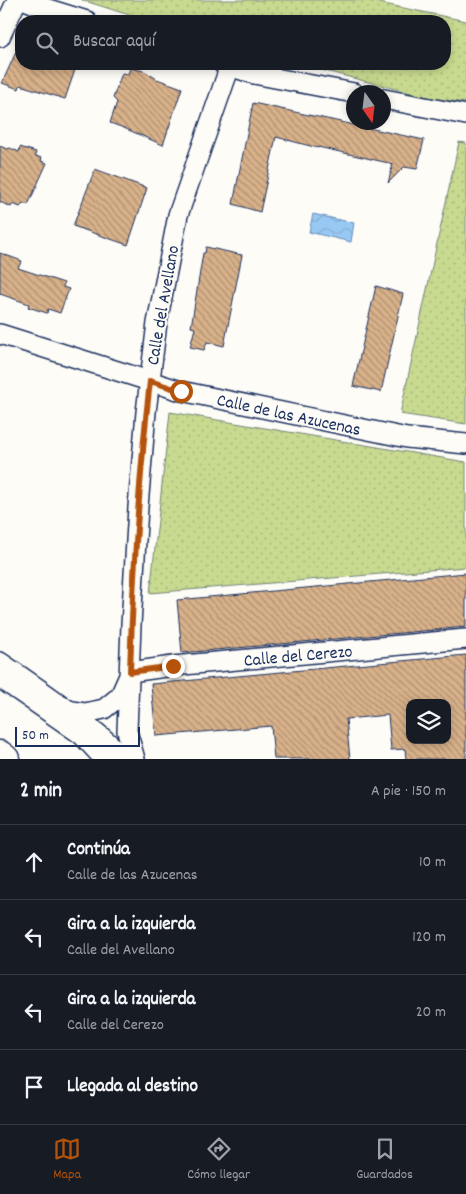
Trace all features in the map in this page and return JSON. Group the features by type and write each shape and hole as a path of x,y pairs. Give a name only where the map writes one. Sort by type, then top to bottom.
{"highway":[{"path":"0,755 5,759"}],"street":[{"path":"0,38 16,0"},
{"path":"25,0 68,15"},
{"name":"Calle del Avellano","path":"135,759 127,731 131,625 138,507 157,323 178,215 224,70"},
{"path":"242,70 346,91"},
{"path":"391,100 466,116"},
{"name":"Calle de las Azucenas","path":"0,334 181,391 407,438 466,444"},
{"name":"Calle del Cerezo","path":"130,672 183,665 466,639"},
{"path":"0,662 68,710 109,742 126,759"},
{"path":"68,710 85,713 104,709 120,696 130,672"},
{"path":"0,678 82,735 104,759"}],"green space":[{"path":"82,0 365,0 437,15 129,15"},
{"path":"451,18 466,21 466,103 431,98 391,88 391,85 380,85 321,70 451,70"},
{"path":"459,142 466,143 466,424 400,414"},
{"path":"170,412 466,462 466,567 150,593"}],"water":[{"path":"313,214 354,223 351,242 309,232"}],"building":[{"path":"15,54 15,70 75,70 65,99 20,85 19,89 2,83"},
{"path":"129,70 144,71 157,79 182,88 163,145 110,123 117,102 113,98 122,73 128,74"},
{"path":"253,103 346,123 346,130 378,130 424,140 417,169 404,167 388,183 393,164 276,137 260,212 233,204"},
{"path":"0,146 19,152 20,147 36,152 35,156 42,158 41,161 47,163 28,205 24,203 20,207 13,204 11,207 0,202"},
{"path":"95,169 147,188 128,245 73,226"},
{"path":"206,247 242,255 224,346 207,342 204,350 190,347 195,328 191,327 203,253 205,253"},
{"path":"0,253 22,261 18,268 64,283 63,287 69,289 60,313 48,309 47,313 28,307 29,304 0,294"},
{"path":"376,286 403,294 381,392 353,386"},
{"path":"466,573 466,627 182,653 177,600"},
{"path":"466,655 466,759 406,759 405,749 391,750 388,715 346,719 350,759 274,759 271,726 156,736 151,684"}],"route":[{"path":"173,666 130,672 138,507 150,381 181,391"}]}
